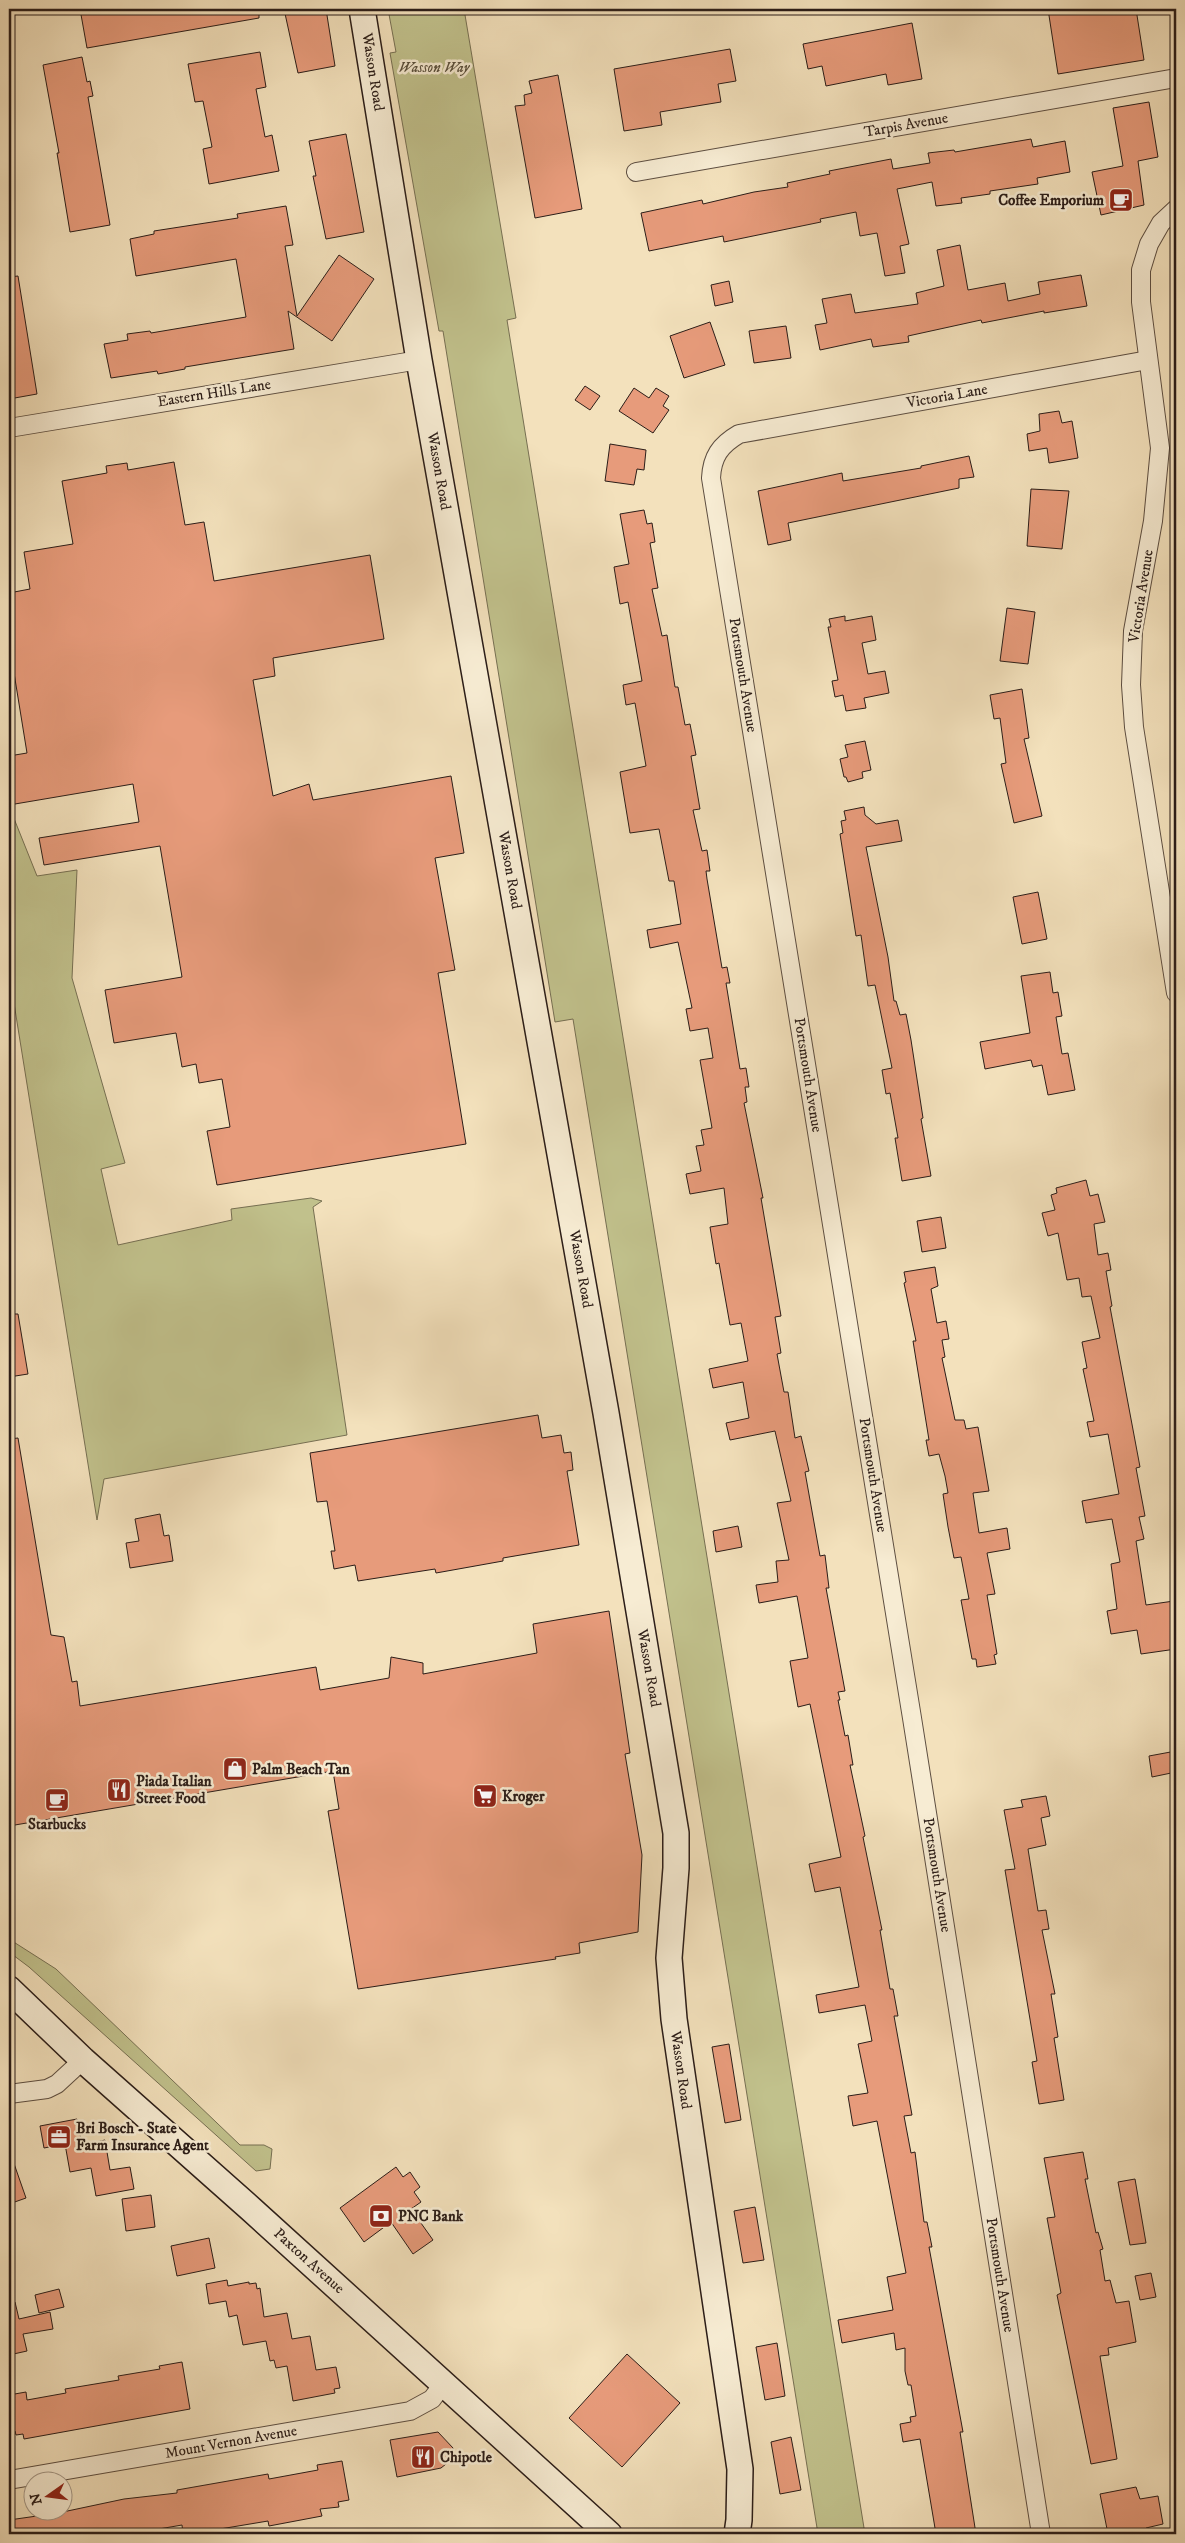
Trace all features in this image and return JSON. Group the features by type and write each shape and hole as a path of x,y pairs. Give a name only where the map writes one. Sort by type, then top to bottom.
{"street":[{"name":"Wasson Road","path":"362,9 419,360 606,1413 676,1833 676,1868 669,1958 674,2019 740,2469 739,2520 736,2534"},
{"name":"Tarpis Avenue","path":"636,172 1176,78"},
{"name":"Victoria Avenue","path":"1176,209 1161,223 1149,244 1141,270 1141,302 1160,448 1153,520 1133,631 1131,685 1134,727 1176,994"},
{"name":"Eastern Hills Lane","path":"9,428 419,360"},
{"name":"Victoria Lane","path":"746,432 1148,360"},
{"name":"Portsmouth Avenue","path":"746,432 727,441 718,451 712,464 711,478 912,1718 1041,2534"},
{"name":"Paxton Avenue","path":"9,1989 83,2060 444,2383 522,2457 608,2534"},
{"path":"9,2094 52,2086 83,2060"},
{"name":"Mount Vernon Avenue","path":"9,2480 410,2411 432,2399 444,2383"}],"green space":[{"name":"Wasson Way","path":"388,9 464,9 516,318 507,320 865,2534 818,2534 573,1019 555,1022 443,331 439,331 390,53 396,52"},
{"path":"9,806 37,876 77,870 72,978 125,1163 101,1169 118,1245 232,1220 231,1209 311,1198 322,1201 313,1207 347,1435 104,1479 97,1520 9,972"},
{"path":"9,1939 56,1969 240,2145 264,2145 272,2149 270,2169 256,2171 29,1967 9,1952"}],"building":[{"path":"80,9 259,9 259,18 87,48"},
{"path":"284,9 326,9 335,66 298,73"},
{"path":"1048,9 1136,9 1144,60 1058,74"},
{"path":"912,23 922,79 888,85 886,74 826,86 822,66 808,69 803,44"},
{"path":"730,49 736,81 718,84 721,102 660,112 662,125 624,131 614,69"},
{"path":"260,52 266,87 256,89 265,137 272,135 279,171 209,184 203,149 212,147 203,101 195,102 188,64"},
{"path":"82,57 87,82 90,81 93,96 88,97 110,225 70,232 57,153 59,153 43,65"},
{"path":"558,75 582,209 535,218 515,106 525,105 524,95 532,93 529,81"},
{"path":"1149,102 1158,157 1138,161 1144,205 1101,215 1092,172 1123,166 1113,108"},
{"path":"346,134 364,232 326,239 313,176 316,176 309,141"},
{"path":"1031,139 1033,147 1065,141 1070,172 1037,178 1038,184 990,191 990,194 961,198 962,203 936,206 932,182 897,189 909,244 900,246 905,273 885,276 877,233 860,236 856,212 820,219 821,222 724,242 723,236 649,251 641,213 702,200 703,204 754,192 788,187 787,183 830,174 829,171 891,159 893,169 930,163 928,153 954,150 955,152"},
{"path":"286,206 293,245 285,246 297,316 339,255 374,279 332,341 288,311 294,349 185,367 185,369 158,374 157,371 111,378 104,344 128,340 127,334 150,331 151,333 246,317 236,259 136,276 130,239 154,234 154,231 238,218 237,214"},
{"path":"960,245 968,290 1005,283 1008,301 1040,294 1038,282 1081,275 1087,306 1044,313 1044,311 982,323 981,320 908,336 909,342 873,347 871,339 820,350 815,325 827,323 822,299 851,294 855,313 918,304 916,293 944,286 937,250"},
{"path":"18,276 37,394 9,399 9,277"},
{"path":"729,281 733,302 715,306 711,285"},
{"path":"710,322 725,365 684,378 670,336"},
{"path":"786,326 791,358 754,363 749,331"},
{"path":"585,386 600,396 590,410 575,400"},
{"path":"634,388 649,398 656,388 669,396 663,406 669,410 653,433 619,411"},
{"path":"1059,411 1062,423 1072,421 1078,458 1049,463 1047,448 1029,451 1027,434 1040,431 1039,414"},
{"path":"610,444 646,450 644,470 637,469 634,485 605,481"},
{"path":"969,456 974,477 959,479 959,488 788,523 791,540 768,545 758,491 842,473 843,481 921,468 921,466"},
{"path":"174,462 185,525 204,522 214,581 370,555 384,639 273,658 275,676 253,680 273,796 309,784 313,800 451,776 464,853 435,858 455,970 438,973 466,1144 217,1185 207,1131 230,1127 222,1079 199,1083 196,1064 182,1067 176,1033 114,1043 105,990 182,977 160,846 44,865 39,838 139,822 133,784 9,805 9,756 27,753 9,642 9,593 30,589 24,552 73,544 62,481 107,473 106,466 127,463 128,470"},
{"path":"1031,489 1069,491 1062,549 1027,546"},
{"path":"644,510 647,524 652,523 655,542 650,543 658,588 652,589 662,636 667,635 675,687 678,687 685,725 690,724 696,755 691,756 700,809 693,810 702,851 707,850 710,871 706,871 707,879 722,968 727,967 730,983 726,983 740,1069 746,1068 749,1087 745,1087 747,1102 744,1103 763,1198 761,1198 781,1316 775,1317 781,1353 777,1354 784,1392 788,1392 795,1438 801,1436 809,1471 805,1472 820,1556 825,1555 829,1588 826,1588 845,1691 838,1692 840,1700 838,1700 845,1736 848,1735 853,1765 850,1765 882,1930 880,1930 890,1989 893,1989 898,2016 894,2016 912,2115 904,2116 911,2153 915,2152 924,2222 927,2222 932,2247 929,2247 963,2432 960,2432 976,2534 936,2534 920,2439 903,2442 900,2424 911,2422 910,2417 916,2416 911,2385 908,2385 905,2371 905,2348 896,2350 894,2333 842,2343 838,2320 893,2310 887,2277 906,2273 877,2121 853,2126 848,2096 868,2093 858,2044 872,2041 865,2005 819,2013 816,1995 859,1987 840,1887 815,1892 809,1864 841,1857 810,1704 798,1707 790,1661 808,1658 797,1596 759,1603 756,1585 778,1582 776,1561 789,1560 777,1503 791,1501 775,1431 730,1440 726,1423 749,1418 743,1382 713,1388 709,1369 748,1361 741,1323 730,1325 719,1263 716,1264 710,1227 728,1224 724,1188 690,1194 686,1174 701,1171 696,1146 704,1145 701,1130 712,1128 700,1060 713,1058 708,1028 690,1031 686,1009 692,1008 678,942 650,948 647,930 681,924 674,881 669,881 659,829 630,833 620,772 646,766 635,703 626,705 623,685 642,681 628,602 620,604 614,567 629,564 620,514"},
{"path":"1007,608 1035,612 1028,664 1000,661"},
{"path":"845,616 845,621 872,616 876,640 862,643 868,674 885,671 889,693 864,698 866,708 846,711 843,695 835,697 832,681 838,680 828,627 831,627 829,619"},
{"path":"1022,689 1029,738 1024,739 1042,816 1014,823 1001,764 1006,763 1000,718 994,719 990,695"},
{"path":"865,741 871,770 862,772 863,778 848,782 846,777 844,777 840,759 848,757 845,745"},
{"path":"864,807 865,815 876,824 898,820 902,841 866,847 888,957 894,1001 896,1001 900,1015 906,1014 931,1176 902,1181 895,1138 898,1138 890,1093 886,1094 882,1070 892,1068 875,985 868,986 861,935 856,936 840,834 843,833 841,821 846,820 844,811"},
{"path":"1038,892 1047,939 1022,944 1013,897"},
{"path":"1050,972 1053,993 1058,992 1062,1016 1056,1017 1062,1054 1068,1053 1075,1090 1048,1095 1042,1065 1033,1067 1031,1060 985,1069 980,1042 1030,1033 1021,976"},
{"path":"1086,1180 1090,1196 1098,1194 1105,1222 1094,1224 1098,1255 1108,1253 1111,1270 1106,1271 1112,1306 1110,1307 1140,1467 1136,1468 1145,1516 1139,1517 1144,1539 1136,1541 1146,1605 1174,1601 1176,1649 1141,1654 1137,1630 1111,1634 1107,1611 1117,1609 1111,1564 1120,1562 1112,1519 1086,1523 1082,1501 1119,1494 1108,1434 1090,1437 1087,1422 1094,1421 1083,1369 1087,1368 1082,1342 1100,1338 1091,1296 1082,1297 1079,1278 1067,1280 1058,1233 1048,1236 1042,1213 1055,1210 1051,1195 1057,1193 1056,1188"},
{"path":"941,1217 946,1248 922,1252 917,1221"},
{"path":"935,1267 938,1286 931,1289 937,1323 946,1321 949,1339 942,1340 945,1357 942,1358 955,1420 964,1420 966,1429 978,1427 989,1491 973,1493 979,1533 1007,1528 1010,1549 987,1553 995,1594 987,1595 997,1654 994,1655 996,1664 977,1667 976,1659 972,1659 961,1600 969,1599 961,1557 954,1558 948,1527 943,1494 948,1493 945,1476 939,1454 929,1456 926,1440 929,1440 913,1341 916,1341 904,1283 906,1282 904,1272"},
{"path":"9,1314 18,1314 28,1374 9,1377"},
{"path":"538,1415 542,1438 561,1435 564,1453 571,1452 573,1470 567,1471 579,1545 503,1558 503,1561 436,1573 435,1569 358,1581 355,1565 334,1569 331,1551 335,1551 327,1501 317,1502 310,1453"},
{"name":"Kroger","path":"18,1438 51,1635 64,1637 72,1682 77,1681 80,1706 316,1667 320,1690 389,1678 391,1657 423,1663 423,1674 537,1653 533,1624 609,1611 630,1753 625,1754 642,1855 638,1932 579,1943 580,1953 555,1957 556,1959 358,1989 328,1811 339,1809 333,1771 9,1826 9,1439"},
{"path":"160,1514 164,1536 169,1535 173,1561 130,1568 126,1543 139,1541 135,1519"},
{"path":"738,1526 742,1547 716,1552 713,1531"},
{"path":"1176,1751 1176,1772 1152,1777 1149,1756"},
{"path":"1046,1796 1050,1816 1041,1818 1046,1845 1028,1849 1038,1911 1046,1910 1049,1929 1042,1930 1055,1994 1051,1994 1058,2037 1054,2038 1064,2100 1039,2104 1032,2062 1037,2061 1005,1870 1015,1869 1004,1810 1023,1807 1021,1800"},
{"path":"729,2044 741,2120 725,2123 712,2047"},
{"path":"77,2119 82,2145 105,2140 110,2170 130,2167 134,2189 96,2196 91,2168 70,2172 65,2144 44,2148 40,2126"},
{"path":"1083,2152 1088,2179 1085,2179 1096,2233 1098,2232 1103,2249 1100,2250 1105,2281 1110,2280 1116,2303 1129,2301 1136,2342 1108,2348 1109,2355 1100,2356 1117,2459 1091,2464 1057,2295 1061,2293 1047,2218 1055,2217 1044,2158"},
{"path":"11,2155 26,2198 9,2204 9,2156"},
{"name":"PNC Bank","path":"396,2167 403,2177 410,2172 420,2187 414,2192 421,2202 411,2209 433,2240 413,2254 391,2222 364,2242 340,2208"},
{"path":"1135,2179 1146,2243 1130,2245 1118,2182"},
{"path":"151,2195 155,2227 126,2231 122,2199"},
{"path":"755,2207 764,2260 743,2263 734,2211"},
{"path":"209,2238 215,2268 177,2276 171,2246"},
{"path":"1151,2273 1156,2297 1140,2300 1135,2276"},
{"path":"227,2280 228,2286 249,2282 249,2284 256,2283 257,2289 260,2288 264,2317 287,2313 292,2339 310,2336 316,2370 336,2367 340,2388 334,2389 335,2393 293,2401 287,2366 276,2368 274,2360 270,2361 266,2341 243,2345 237,2315 229,2317 226,2301 209,2304 206,2284"},
{"path":"59,2289 64,2307 39,2313 35,2295"},
{"path":"15,2302 19,2319 50,2312 53,2329 23,2334 27,2351 9,2355 9,2303"},
{"path":"777,2343 785,2396 765,2400 756,2347"},
{"path":"627,2354 680,2403 622,2467 569,2418"},
{"path":"182,2362 190,2409 24,2439 23,2434 16,2435 15,2431 9,2432 9,2395 26,2392 27,2400 66,2393 65,2389 119,2380 118,2376 160,2369 159,2366"},
{"name":"Chipotle","path":"438,2432 453,2448 451,2460 441,2468 397,2477 390,2440"},
{"path":"791,2437 801,2490 780,2494 771,2442"},
{"path":"342,2461 349,2500 338,2502 339,2507 320,2509 322,2516 269,2526 268,2521 190,2534 183,2534 182,2525 130,2534 9,2534 9,2520 22,2518 22,2520 72,2520 72,2510 124,2499 177,2493 177,2490 268,2474 269,2479 318,2470 317,2465"},
{"path":"1136,2487 1140,2499 1158,2496 1163,2524 1146,2528 1147,2534 1108,2534 1100,2494"}],"place":[{"name":"Coffee Emporium","path":"1121,200"},
{"name":"Palm Beach Tan","path":"235,1769"},
{"name":"Piada Italian Street Food","path":"119,1790"},
{"name":"Kroger","path":"485,1796"},
{"name":"Starbucks","path":"57,1800"},
{"name":"Bri Bosch - State Farm Insurance Agent","path":"59,2137"},
{"name":"PNC Bank","path":"381,2216"},
{"name":"Chipotle","path":"423,2457"}]}
